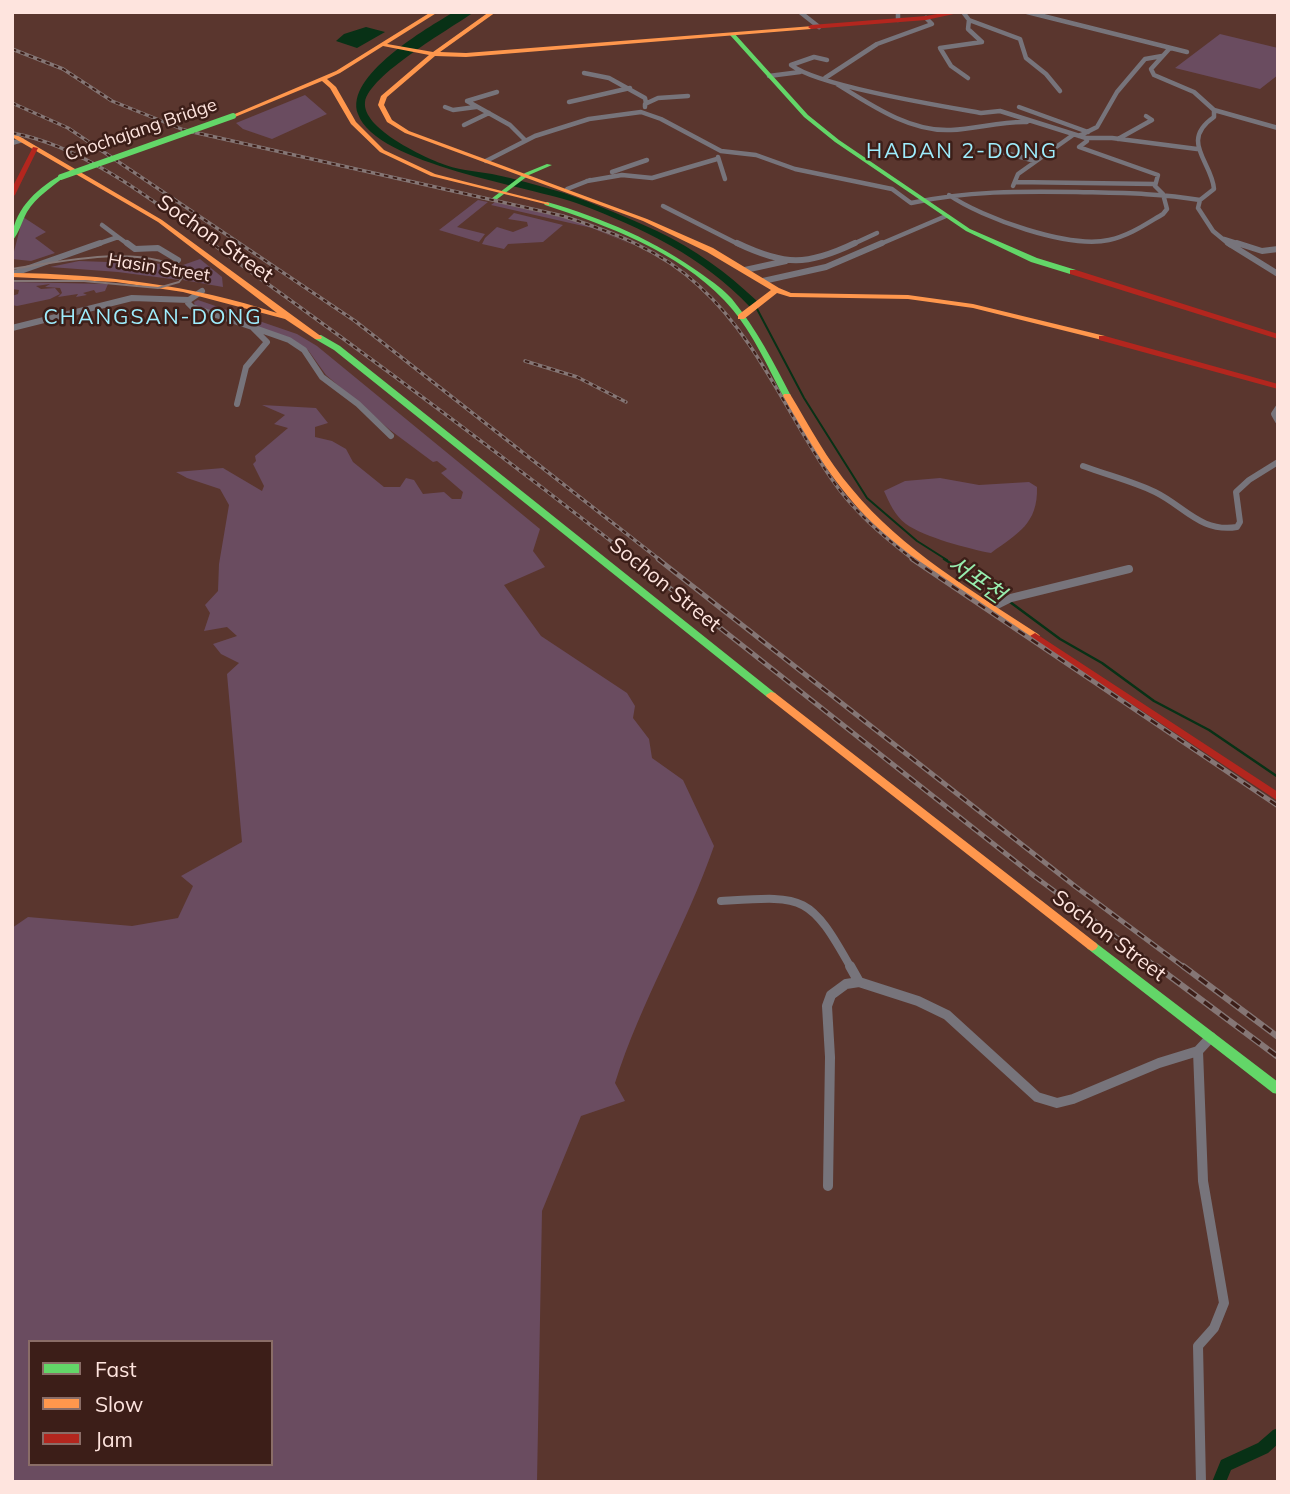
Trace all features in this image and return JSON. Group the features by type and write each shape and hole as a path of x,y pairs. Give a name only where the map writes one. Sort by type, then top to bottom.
{"street":[{"name":"Chochajang Bridge","path":"12,239 18,218 29,200 48,183 325,80 391,46 435,12"},
{"path":"493,12 434,54 384,96 381,105 389,121 407,132 524,176 567,189 682,236 776,290 790,295 908,297 973,306 1042,321 1278,387"},
{"path":"800,12 819,27"},
{"path":"391,46 434,54 466,55 819,27 898,16 926,18 961,12 969,20 1020,39 1026,58 1046,74 1060,91"},
{"path":"1027,12 1187,52"},
{"path":"825,78 877,44 932,24 926,18"},
{"path":"968,78 951,66 940,48 982,42 968,29 969,20"},
{"path":"732,34 806,116 827,133 946,216 987,240 1027,257 1278,337"},
{"path":"1170,48 1151,69 1154,75 1194,92 1214,110 1278,128"},
{"path":"1087,135 1097,127 1116,92 1145,59 1162,56"},
{"path":"827,61 814,57 791,63 793,68 800,72 836,82 981,113 1000,111 1076,136 1087,135 1197,149"},
{"path":"769,76 800,72"},
{"path":"584,73 602,75 630,88 645,98 644,113"},
{"path":"325,80 333,87 353,123 383,151 433,175 600,221 667,252 744,314 797,414 858,503 909,550 1002,602 1278,797"},
{"path":"836,82 923,128 952,130 997,122 1037,123"},
{"path":"569,102 630,88"},
{"path":"497,92 467,101 510,125 525,139"},
{"path":"646,103 658,98 688,96"},
{"path":"445,107 453,110 476,107"},
{"path":"1019,107 1087,135"},
{"path":"1214,110 1214,117 1204,124 1197,149 1214,189 1200,200 1198,208 1220,238 1237,252 1278,274"},
{"path":"486,161 525,139 589,119 624,112 644,113 720,151 756,155 795,169 881,186 892,189 911,202 949,195 1011,192 1163,194 1200,200"},
{"path":"464,125 489,113"},
{"path":"1118,139 1152,120 1146,116"},
{"path":"1087,135 1087,141 1079,147 1158,176 1155,184"},
{"path":"1011,192 1018,174 1076,136"},
{"name":"Sochon Street","path":"15,139 160,221 296,323 337,348 956,842 1278,1089"},
{"path":"12,195 16,180 35,148"},
{"path":"991,149 1035,161"},
{"path":"720,151 717,159 725,179"},
{"path":"587,181 622,175 652,178 717,159"},
{"path":"567,189 648,160"},
{"path":"502,193 524,176 549,165"},
{"path":"1015,182 1155,184"},
{"path":"949,195 959,204 983,214 1051,235 1103,242 1126,235 1163,214 1167,209 1163,194 1155,184"},
{"path":"663,206 734,241 786,261"},
{"path":"762,281 826,267 946,216"},
{"path":"102,225 135,249 146,246 162,248 178,260"},
{"path":"745,270 786,261 812,260 877,233"},
{"path":"12,274 118,237"},
{"path":"1220,238 1262,251 1278,249"},
{"name":"Hasin Street","path":"12,274 94,276 202,291 296,323"},
{"path":"744,314 776,290"},
{"path":"12,328 132,298 189,300 202,291"},
{"path":"189,300 188,303 192,307 289,340 304,350 322,377 358,404 391,436"},
{"path":"237,404 246,367 267,342 252,327"},
{"path":"1278,408 1274,414 1278,421"},
{"path":"1083,466 1153,491 1193,519 1223,529 1237,527 1240,522 1236,497 1241,486 1278,463"},
{"path":"1002,602 1129,569"},
{"path":"721,901 786,900 811,907 859,982"},
{"path":"828,1185 830,1056 827,1006 831,995 838,988 859,982 918,1001 947,1015 1037,1097 1057,1104 1159,1063 1198,1051 1211,1037"},
{"path":"1198,1051 1203,1181 1224,1303 1214,1328 1198,1346 1201,1482"}],"shaded area":[{"path":"454,12 474,12 395,66 370,91 365,102 367,112 382,131 407,147 446,165 564,193 646,226 697,253 757,301 750,307 732,289 692,259 626,223 579,204 423,160 393,147 371,132 358,114 357,99 363,84 375,69 408,41"},
{"path":"366,27 385,32 357,48 336,41 344,34"},
{"path":"1220,34 1278,48 1278,75 1260,89 1175,68"},
{"path":"305,95 327,114 272,139 243,129 236,123"},
{"path":"478,200 488,202 457,227 485,234 479,242 439,230"},
{"path":"495,202 578,221 635,246 592,228 491,205"},
{"path":"514,213 563,225 543,242 508,244 504,249 482,244 497,227 513,232 528,226 527,222 508,219"},
{"path":"23,217 46,232 35,238 55,253 31,261 12,259"},
{"path":"200,259 222,277 223,287 183,280 187,272 183,265"},
{"path":"79,261 166,264 179,268 183,274 179,280 50,267"},
{"path":"12,282 108,284 105,291 96,293 94,290 83,293 87,295 76,297 78,294 58,297 62,293 60,288 45,287 50,284 36,286 41,289 55,288 60,294 50,299 17,306 12,305 12,296 18,294 19,290 12,289"},
{"path":"198,300 297,334 317,346 540,529 533,551 545,567 504,585 541,636 627,693 635,706 633,718 649,739 652,758 683,780 714,846 650,993 615,1083 625,1101 581,1116 542,1211 537,1482 12,1482 12,928 28,917 132,926 178,918 193,886 181,876 242,842 227,674 239,663 221,654 213,644 237,636 227,627 204,631 210,613 205,605 218,591 219,564 229,505 220,489 176,472 223,468 262,491 264,486 253,464 256,461 255,456 288,428 274,424 285,415 262,405 316,408 328,423 315,427 315,437 332,441 346,449 353,462 384,487 400,487 406,478 414,480 423,494 444,492 452,499 461,499 463,492 441,473 447,469 437,461 433,462 390,430 326,375 308,350 195,306 194,302"},
{"path":"940,478 979,485 1029,482 1037,487 1034,510 1024,526 991,553 935,538 902,521 884,491 905,481"}],"waterway":[{"name":"서포천","path":"756,307 804,398 867,498 917,541 947,560"},
{"name":"서포천","path":"944,559 1005,598"},
{"name":"서포천","path":"1010,602 1060,639 1102,663 1154,701 1209,730 1278,777"},
{"path":"1219,1482 1226,1465 1263,1448 1278,1435"}],"tram line":[{"path":"12,269 77,259 126,256 149,258 186,273 179,282 158,288 84,281 12,281"}],"railway":[{"path":"12,49 63,69 112,101 184,130 563,216 652,252 684,273 720,307 755,353 815,454 840,490 869,522 914,560"},
{"path":"12,103 68,128 355,321 660,560"},
{"path":"12,133 72,153 131,186 340,336 635,560"},
{"path":"525,361 577,377 626,402"},
{"path":"633,559 1034,876 1158,968"},
{"path":"658,559 1076,887 1185,968"},
{"path":"912,559 1278,806"},
{"path":"1156,966 1278,1057"},
{"path":"1183,966 1278,1037"}],"traffic: fast":[{"path":"732,34 806,116 837,141 968,230 1034,260 1073,272"},
{"path":"61,177 233,116"},
{"path":"494,199 527,174 549,165"},
{"path":"12,239 30,203 61,177"},
{"path":"547,204 629,234 668,255 705,280 726,298 746,323 787,396"},
{"path":"318,337 337,348 771,695"},
{"path":"1092,946 1278,1089"}],"traffic: slow":[{"path":"233,116 338,72 435,12"},
{"path":"493,12 434,54 384,96 381,105 389,121 407,132 645,220 710,250 776,290 741,317"},
{"path":"386,46 434,54 466,55 811,27"},
{"path":"325,80 333,87 353,123 382,151 433,175 547,204"},
{"path":"12,134 160,221 318,337"},
{"path":"12,275 81,277 149,284 216,297 283,317"},
{"path":"776,290 790,295 908,297 973,306 1102,338"},
{"path":"787,396 826,461 874,519 932,567 1035,636"},
{"path":"771,695 1092,946"}],"traffic: jam":[{"path":"811,27 926,18 960,12"},
{"path":"12,195 35,148"},
{"path":"1073,272 1278,337"},
{"path":"1102,338 1278,387"},
{"path":"1035,636 1278,797"}],"district":[{"name":"HADAN 2-DONG","path":"962,152"},
{"name":"CHANGSAN-DONG","path":"153,318"}]}
